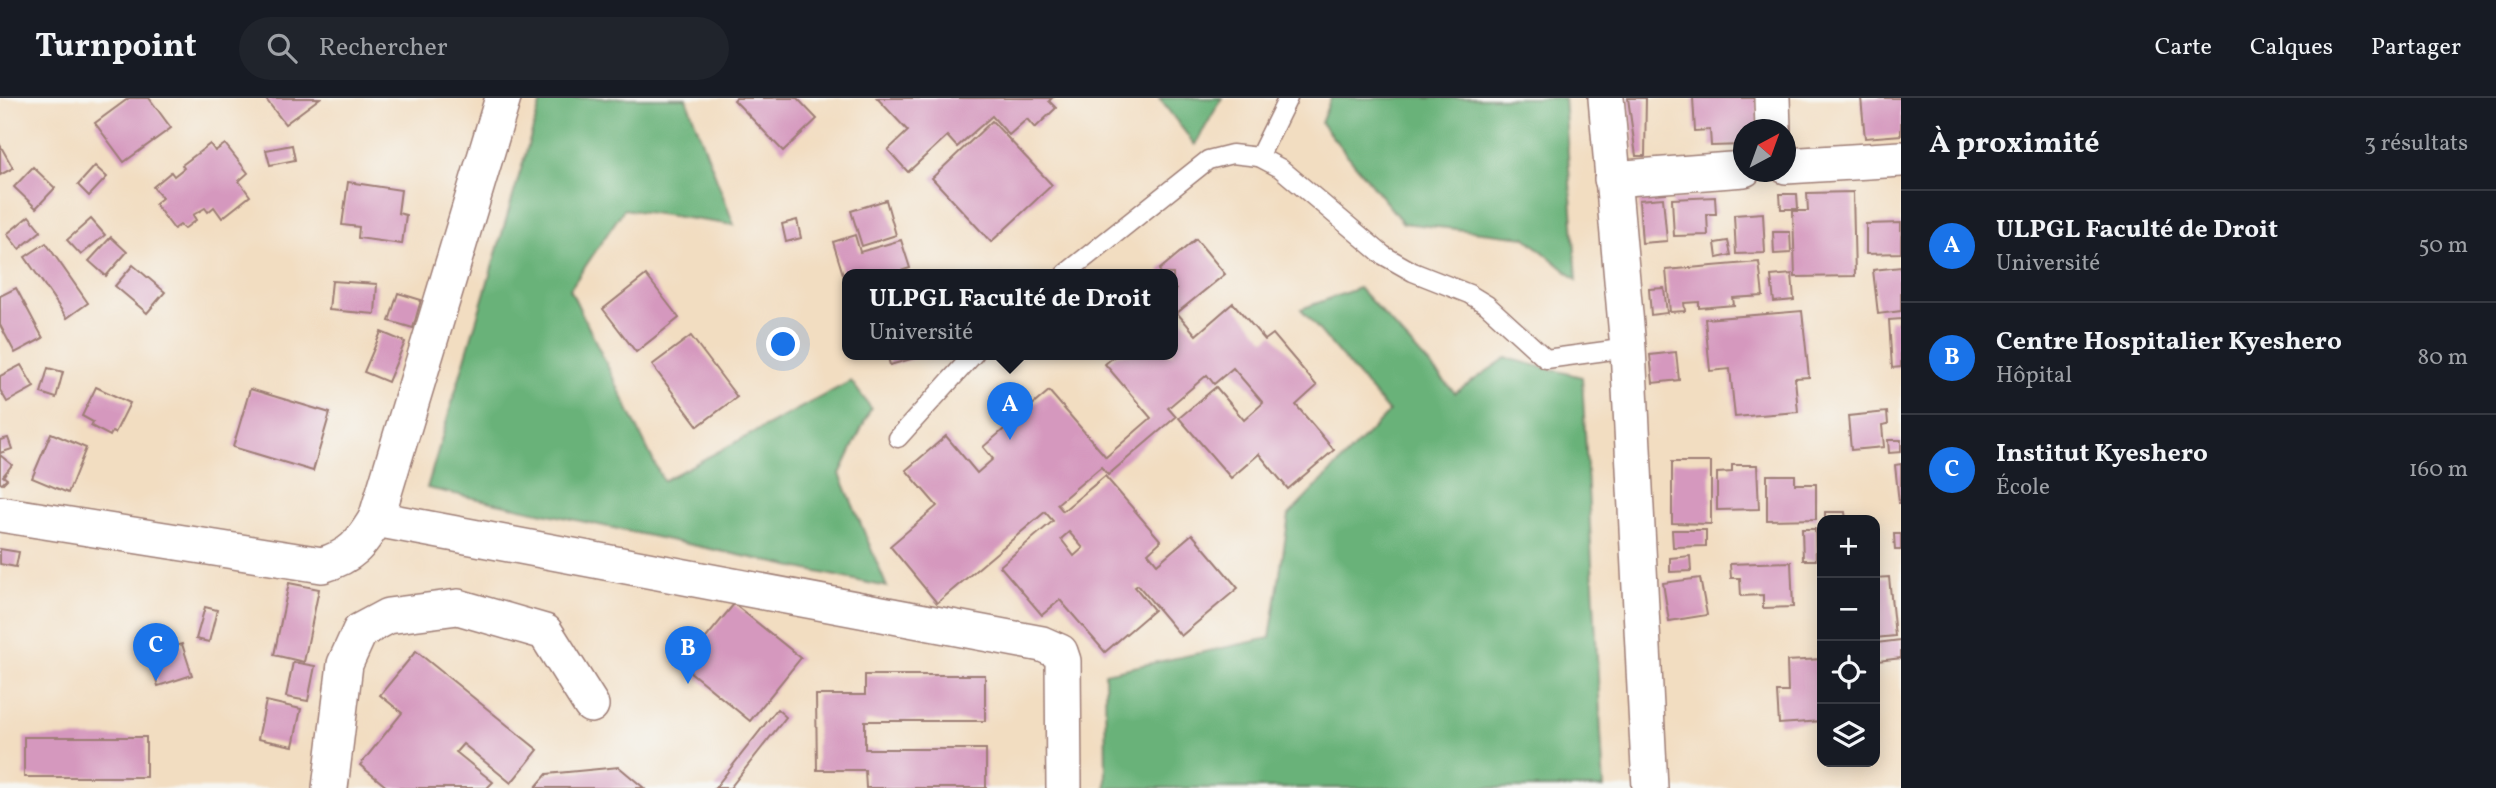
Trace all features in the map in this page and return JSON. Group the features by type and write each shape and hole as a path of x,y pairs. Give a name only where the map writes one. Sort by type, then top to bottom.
{"street":[{"path":"0,514 322,565 343,558 360,544 376,519 503,98"},
{"path":"1606,98 1628,348 1650,788"},
{"path":"1772,98 1773,119"},
{"path":"1796,165 1901,159"},
{"path":"1612,180 1733,170"},
{"path":"376,519 1052,647 1060,652 1063,661 1064,788"},
{"path":"330,788 345,664 360,631 388,617 458,607 545,632 591,705"}],"lane":[{"path":"1259,157 1288,98"},
{"path":"1071,269 1208,160 1232,154 1259,157 1280,168 1383,256 1487,305 1541,356 1552,360 1628,348"},
{"path":"898,438 969,360"}],"green space":[{"path":"542,98 686,98 734,225 624,209 570,289 663,481 851,381 871,408 840,474 887,587 427,488"},
{"path":"1159,98 1222,98 1195,145"},
{"path":"1331,98 1564,98 1577,280 1525,237 1403,223 1321,123"},
{"path":"1359,288 1455,393 1506,358 1582,377 1604,788 1106,788 1105,673 1270,638 1289,515 1389,412 1301,309"}],"building":[{"path":"129,98 149,98 171,128 124,162 95,123"},
{"path":"265,98 320,98 285,124"},
{"path":"797,98 817,119 783,151 734,100"},
{"path":"877,98 1052,98 1049,101 1056,108 1035,128 1027,119 1009,135 992,116 957,147 947,136 908,172 888,150 908,131"},
{"path":"1628,98 1646,98 1645,156 1636,156"},
{"path":"1693,98 1757,98 1758,119 1733,119 1733,145 1711,146 1710,130 1695,131"},
{"path":"1861,98 1901,98 1901,135 1865,138"},
{"path":"992,121 1052,185 991,242 932,178"},
{"path":"210,144 215,151 225,144 248,173 239,181 250,196 222,218 214,207 208,212 205,208 193,215 196,220 184,229 180,225 174,229 155,204 162,198 153,187 171,172 174,176 184,168 182,165"},
{"path":"0,145 13,168 0,175"},
{"path":"292,145 295,160 270,165 266,150"},
{"path":"95,166 107,177 89,196 78,185"},
{"path":"33,167 55,188 36,208 14,187"},
{"path":"348,182 401,190 398,213 406,215 402,244 358,238 359,227 342,225"},
{"path":"1853,192 1855,276 1795,277 1793,211 1808,211 1807,193"},
{"path":"1780,194 1797,194 1798,209 1781,209"},
{"path":"1715,197 1716,214 1707,214 1708,235 1674,236 1672,199"},
{"path":"1663,198 1667,241 1642,243 1639,200"},
{"path":"886,200 896,235 862,246 851,211"},
{"path":"1763,213 1765,253 1736,254 1734,215"},
{"path":"29,216 41,231 19,249 7,234"},
{"path":"91,219 105,235 81,255 67,240"},
{"path":"797,220 801,238 786,242 782,224"},
{"path":"1901,223 1901,253 1866,254 1866,224"},
{"path":"1773,232 1790,232 1791,253 1774,254"},
{"path":"855,235 860,252 901,240 910,268 842,271 833,242"},
{"path":"111,237 127,252 106,276 89,261"},
{"path":"1196,239 1225,274 1178,312 1178,269 1160,269"},
{"path":"1728,241 1731,255 1717,258 1715,243"},
{"path":"46,243 88,303 67,318 25,257"},
{"path":"1759,262 1763,296 1733,298 1734,305 1699,308 1699,302 1684,303 1685,311 1670,312 1666,270"},
{"path":"133,265 165,292 147,313 115,286"},
{"path":"1901,267 1901,311 1878,314 1873,270"},
{"path":"1792,274 1794,300 1774,302 1771,276"},
{"path":"646,275 679,318 636,352 603,309"},
{"path":"332,281 377,284 375,314 329,310"},
{"path":"16,288 43,338 15,353 0,325 0,296"},
{"path":"1664,288 1667,313 1651,315 1649,289"},
{"path":"398,293 421,300 413,328 389,321"},
{"path":"1233,303 1265,340 1273,334 1317,386 1296,405 1334,450 1288,489 1259,454 1231,478 1179,418 1216,387 1244,420 1263,403 1233,368 1214,384 1207,375 1168,408 1176,417 1108,475 1101,467 1057,504 1063,511 1105,476 1161,541 1148,553 1157,564 1192,534 1238,588 1181,636 1138,585 1135,587 1154,610 1105,652 1060,600 1042,615 1000,566 1053,521 1045,512 937,603 890,546 937,506 906,470 946,436 977,473 993,459 983,447 1049,391 1106,457 1151,418 1105,364 1110,360 1178,360 1178,314 1196,335","holes":["1069,532 1083,548 1074,556 1061,539"]},
{"path":"1802,311 1809,377 1795,378 1798,412 1735,417 1730,369 1710,371 1705,319"},
{"path":"1901,319 1901,367 1892,368 1889,320"},
{"path":"381,332 405,342 388,382 364,372"},
{"path":"691,336 737,397 698,426 652,365"},
{"path":"1676,352 1679,380 1653,383 1650,355"},
{"path":"889,360 908,360 890,365"},
{"path":"21,365 34,387 7,402 0,390 0,376"},
{"path":"48,368 63,372 56,398 41,393"},
{"path":"96,387 130,403 115,433 112,432 110,436 91,426 93,422 82,416"},
{"path":"250,389 330,413 313,471 233,447"},
{"path":"1887,412 1888,424 1882,425 1884,447 1851,450 1848,416"},
{"path":"51,433 86,448 68,493 32,478"},
{"path":"8,438 12,449 0,453 0,440"},
{"path":"1888,440 1901,440 1901,452 1889,453"},
{"path":"0,455 12,465 3,476 7,479 2,484 0,483"},
{"path":"1672,462 1711,462 1711,524 1672,523"},
{"path":"1901,464 1901,503 1899,503 1895,465"},
{"path":"1732,465 1757,465 1759,509 1717,510 1717,473 1732,472"},
{"path":"1767,475 1795,475 1795,484 1816,484 1816,519 1767,520"},
{"path":"1825,512 1845,512 1845,515 1825,515"},
{"path":"1802,529 1815,529 1816,560 1803,560"},
{"path":"1672,530 1706,530 1706,546 1673,547"},
{"path":"1894,534 1901,534 1901,550 1895,550"},
{"path":"0,549 19,552 16,567 0,564"},
{"path":"1690,556 1691,571 1670,572 1670,558"},
{"path":"1791,562 1793,607 1763,608 1763,595 1741,596 1740,578 1731,578 1730,564"},
{"path":"1889,577 1895,636 1880,638 1880,578"},
{"path":"1700,578 1707,615 1669,621 1663,583"},
{"path":"289,583 319,589 304,662 274,655"},
{"path":"734,604 801,658 750,721 683,666"},
{"path":"205,607 217,610 209,642 196,639"},
{"path":"1901,640 1901,658 1880,661 1880,643"},
{"path":"182,644 192,675 158,686 148,654"},
{"path":"416,651 538,750 511,783 463,744 456,752 493,782 487,788 388,788 360,765 402,713 380,695"},
{"path":"1817,659 1817,721 1779,724 1777,692 1788,692 1787,661"},
{"path":"293,662 315,666 308,701 286,697"},
{"path":"865,675 985,675 985,721 865,721 865,749 986,749 986,788 866,788 865,770 817,770 816,695 865,695"},
{"path":"266,701 301,709 293,746 258,739"},
{"path":"777,709 786,717 730,788 715,788"},
{"path":"24,737 146,737 146,777 24,777"},
{"path":"619,767 644,788 535,788 547,774"}],"place":[{"name":"ULPGL Faculté de Droit","path":"1010,440"},
{"name":"Institut Kyeshero","path":"156,681"},
{"name":"Centre Hospitalier Kyeshero","path":"688,684"}]}
